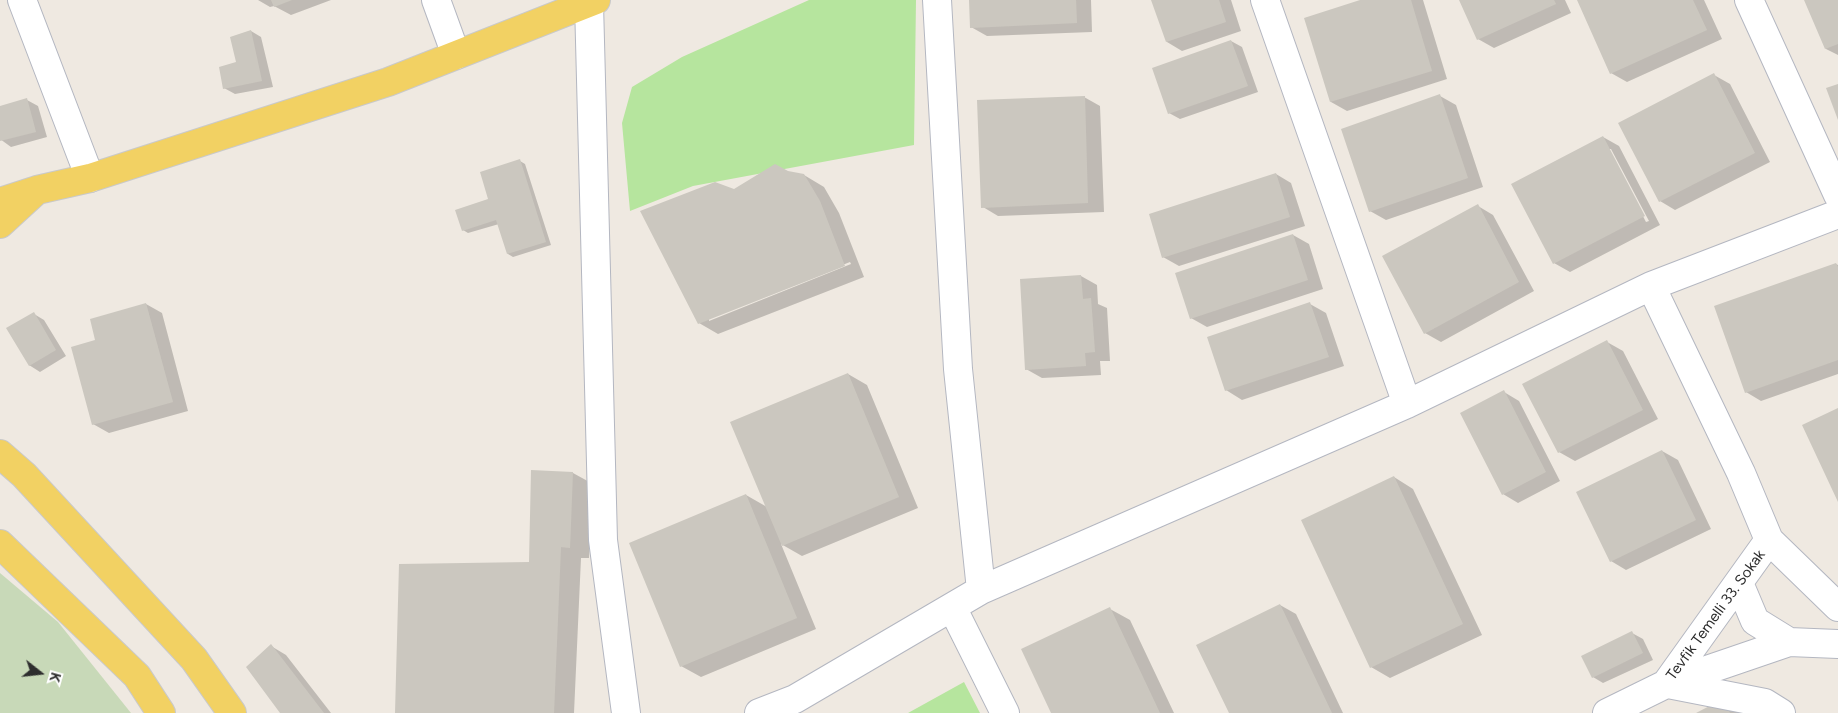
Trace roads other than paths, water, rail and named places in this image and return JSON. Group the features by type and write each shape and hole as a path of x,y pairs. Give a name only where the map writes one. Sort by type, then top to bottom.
{"main road":[{"path":"0,202 38,190 90,178 388,82 592,1"},
{"path":"0,224 38,190"},
{"path":"0,454 24,475 194,659 232,713"},
{"path":"0,544 137,676 161,713"}],"street":[{"path":"22,0 90,178"},
{"path":"436,0 456,55"},
{"path":"937,0 958,369 981,590"},
{"path":"1265,0 1407,404"},
{"path":"1749,0 1838,195"},
{"path":"592,1 603,540 626,713"},
{"path":"759,713 795,700 981,590 1407,404 1651,286 1838,214"},
{"path":"1651,286 1741,473 1769,540 1838,607"},
{"name":"Tevfik Temelli 33. Sokak","path":"1607,713 1666,684 1769,540"},
{"path":"1739,583 1755,620 1789,642"},
{"path":"952,607 1005,713"},
{"path":"1666,684 1789,642 1838,644"},
{"path":"1666,684 1765,703 1781,713"}]}
